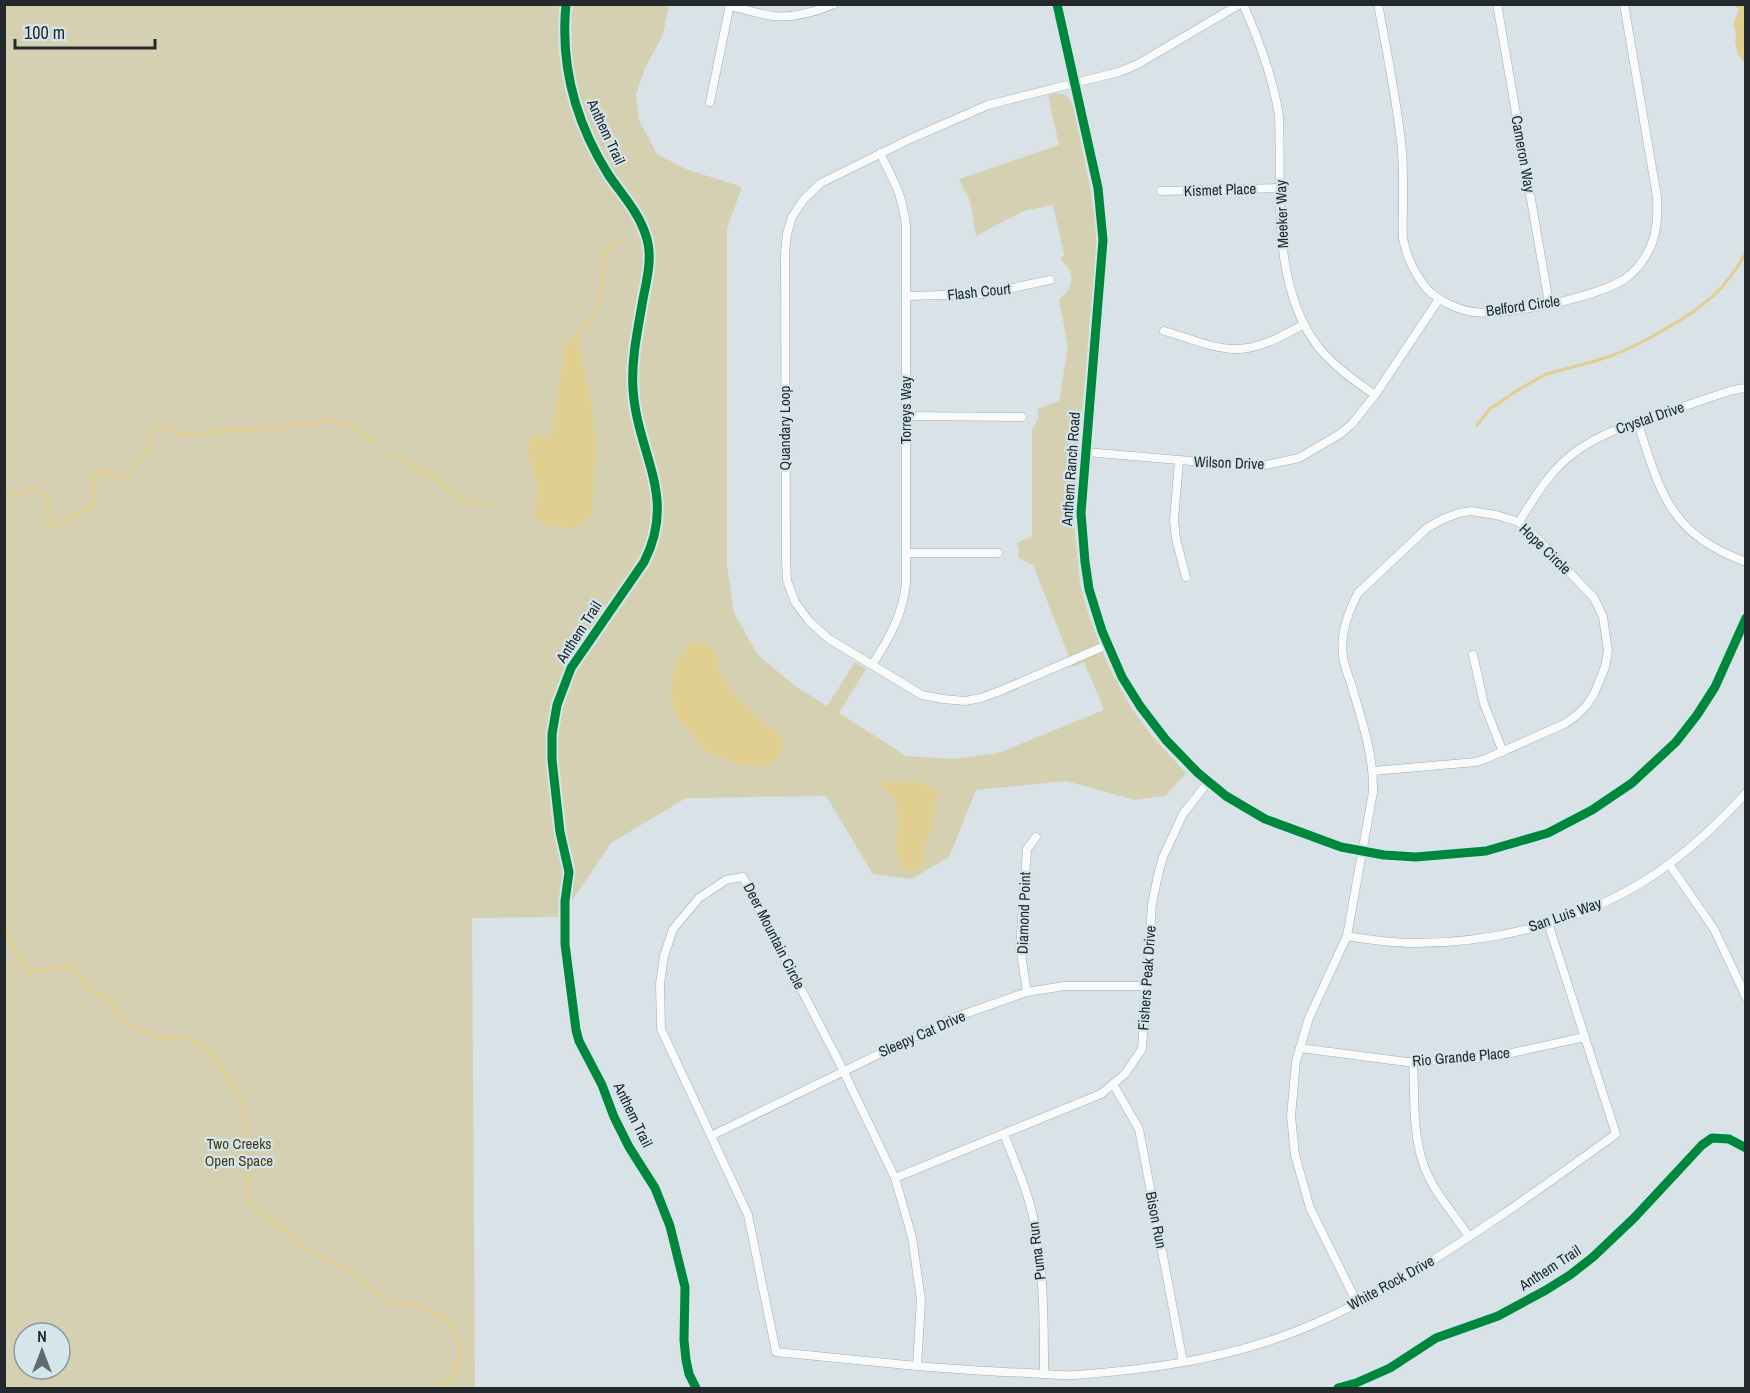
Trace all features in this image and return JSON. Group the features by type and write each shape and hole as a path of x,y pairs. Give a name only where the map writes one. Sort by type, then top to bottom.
{"street":[{"path":"710,102 730,5 773,16 799,15 834,4"},
{"name":"Anthem Ranch Road","path":"1057,4 1098,188 1103,240 1081,513 1089,589 1107,645 1122,677 1140,706 1166,740 1208,782 1226,796 1265,819 1318,840 1362,852 1416,857 1486,851 1548,833 1592,810 1632,783 1676,742 1715,687 1746,618"},
{"path":"1076,83 1119,72 1138,64 1241,4"},
{"name":"Meeker Way","path":"1241,4 1262,50 1276,96 1279,116 1280,188 1285,269 1295,306 1319,347 1342,371 1376,395"},
{"name":"Belford Circle","path":"1378,4 1401,134 1403,238 1408,256 1414,271 1439,299 1473,312 1490,313 1599,292 1629,276 1640,264 1656,236 1659,218 1657,197 1624,4"},
{"name":"Cameron Way","path":"1497,4 1549,303"},
{"name":"Quandary Loop","path":"1076,83 988,105 880,153 821,183 804,199 792,218 785,253 786,560 788,581 795,602 810,621 829,639 922,695 965,700 1000,691 1107,645"},
{"name":"Torreys Way","path":"872,665 898,620 904,600 906,553 906,227 900,193 880,153"},
{"name":"Kismet Place","path":"1161,191 1280,188"},
{"name":"Flash Court","path":"906,296 984,294 1050,280"},
{"name":"Wilson Drive","path":"1086,452 1249,466 1299,458 1340,434 1352,424 1376,395 1439,299"},
{"path":"1164,331 1233,349 1261,345 1304,324"},
{"name":"Crystal Drive","path":"1519,522 1540,489 1569,456 1586,445 1637,421 1733,390 1746,388"},
{"path":"906,416 1022,417"},
{"path":"1637,421 1663,495 1687,529 1706,543 1746,562"},
{"path":"1179,460 1174,520 1176,539 1186,577"},
{"name":"Hope Circle","path":"1357,1303 1310,1208 1295,1155 1291,1116 1296,1061 1309,1018 1347,936 1372,802 1373,771 1366,736 1343,656 1342,638 1351,606 1358,593 1427,528 1443,519 1471,511 1519,522 1538,538 1594,598 1603,617 1608,651 1605,668 1594,694 1577,715 1566,723 1488,759 1464,764 1373,771"},
{"path":"906,553 998,553"},
{"path":"1473,655 1484,704 1503,752"},
{"name":"Fishers Peak Drive","path":"895,1179 1101,1094 1125,1074 1142,1049 1152,904 1163,857 1183,814 1208,782"},
{"name":"San Luis Way","path":"1347,936 1414,944 1453,942 1489,938 1548,923 1598,904 1646,880 1717,824 1746,793"},
{"name":"Diamond Point","path":"1027,992 1020,946 1027,849 1036,837"},
{"path":"1669,864 1714,929 1746,997"},
{"name":"Deer Mountain Circle","path":"743,877 843,1071 895,1179 912,1237 921,1300 917,1366 776,1352 748,1215 661,1029 660,984 664,956 673,929 699,898 726,880 743,877"},
{"name":"White Rock Drive","path":"917,1366 1073,1375 1139,1370 1183,1362 1275,1339 1323,1321 1418,1270 1508,1212 1616,1134 1548,923"},
{"name":"Sleepy Cat Drive","path":"711,1136 953,1018 1027,992 1064,986 1147,986"},
{"name":"Rio Grande Place","path":"1300,1048 1413,1062 1493,1057 1585,1037"},
{"path":"1413,1062 1416,1136 1423,1164 1440,1197 1469,1237"},
{"name":"Bison Run","path":"1113,1084 1139,1129 1183,1362"},
{"name":"Puma Run","path":"1004,1134 1023,1179 1037,1233 1040,1256 1044,1374"}],"green space":[{"name":"Two Creeks Open Space","path":"5,5 669,5 663,35 645,68 636,94 639,120 657,154 686,169 742,187 727,228 727,566 734,613 758,655 795,686 827,706 855,662 866,669 839,713 906,756 954,759 998,753 1104,710 1084,662 1073,667 1033,565 1018,558 1017,543 1032,536 1032,430 1039,417 1037,409 1059,401 1068,347 1059,299 1068,290 1072,280 1069,269 1060,260 1064,255 1053,205 1023,211 976,236 970,201 959,179 1059,145 1048,95 1058,93 1065,95 1074,109 1096,223 1096,249 1073,512 1080,583 1088,613 1107,663 1132,709 1153,737 1186,773 1165,796 1135,800 1066,781 976,790 949,857 912,879 873,874 826,796 686,798 611,843 561,917 472,918 475,1388 5,1388"}],"shaded area":[{"path":"1735,5 1745,5 1745,68 1735,43 1736,34 1733,24 1739,10"},
{"path":"577,334 591,401 596,445 592,515 575,528 546,525 534,518 539,490 526,446 536,433 551,438 566,342"},
{"path":"693,642 712,648 722,677 731,689 752,712 778,734 782,744 778,760 759,767 739,764 707,752 676,716 670,692 677,659"},
{"path":"886,780 896,783 915,781 941,792 935,804 933,825 924,849 923,862 920,868 913,871 902,868 896,848 899,817 895,800 889,791 882,788 881,782"}],"waterway":[{"path":"577,334 595,313 601,299 605,256 610,246 619,240"},
{"path":"1477,425 1490,409 1546,374 1620,352 1680,321 1722,287 1746,252"},
{"path":"4,494 21,493 38,488 48,500 48,522 51,525 58,524 96,504 93,477 105,472 128,476 146,450 154,427 165,428 179,434 274,428 327,420 350,425 375,443"},
{"path":"389,452 431,476 457,496 479,503 490,503"},
{"path":"4,926 19,957 30,972 70,966 93,993 108,998 125,1022 158,1037 193,1040 212,1052 241,1100 251,1158 246,1185 248,1203 308,1249 357,1275 387,1302 414,1305 449,1320 460,1348 457,1374 436,1388"}],"cycle path":[{"name":"Anthem Trail","path":"566,4 568,71 579,114 597,155 639,219 648,244 649,268 635,344 633,389 636,412 657,495 657,516 653,538 644,562 571,668 557,705 552,734 552,760 560,832 569,872 565,901 565,944 579,1041 602,1085 629,1147 655,1188 670,1226 685,1287 686,1360 689,1374 696,1388"},
{"path":"1057,4 1098,188 1103,240 1081,513 1089,589 1102,631 1122,677 1140,706 1166,740 1198,773 1226,796 1265,819 1341,847 1384,855 1416,857 1486,851 1548,833 1592,810 1632,783 1676,742 1697,715 1715,687 1746,618"},
{"name":"Anthem Trail","path":"1338,1388 1390,1368 1436,1338 1498,1316 1570,1275 1593,1257 1634,1218 1702,1145 1712,1138 1729,1139 1746,1148"}]}
